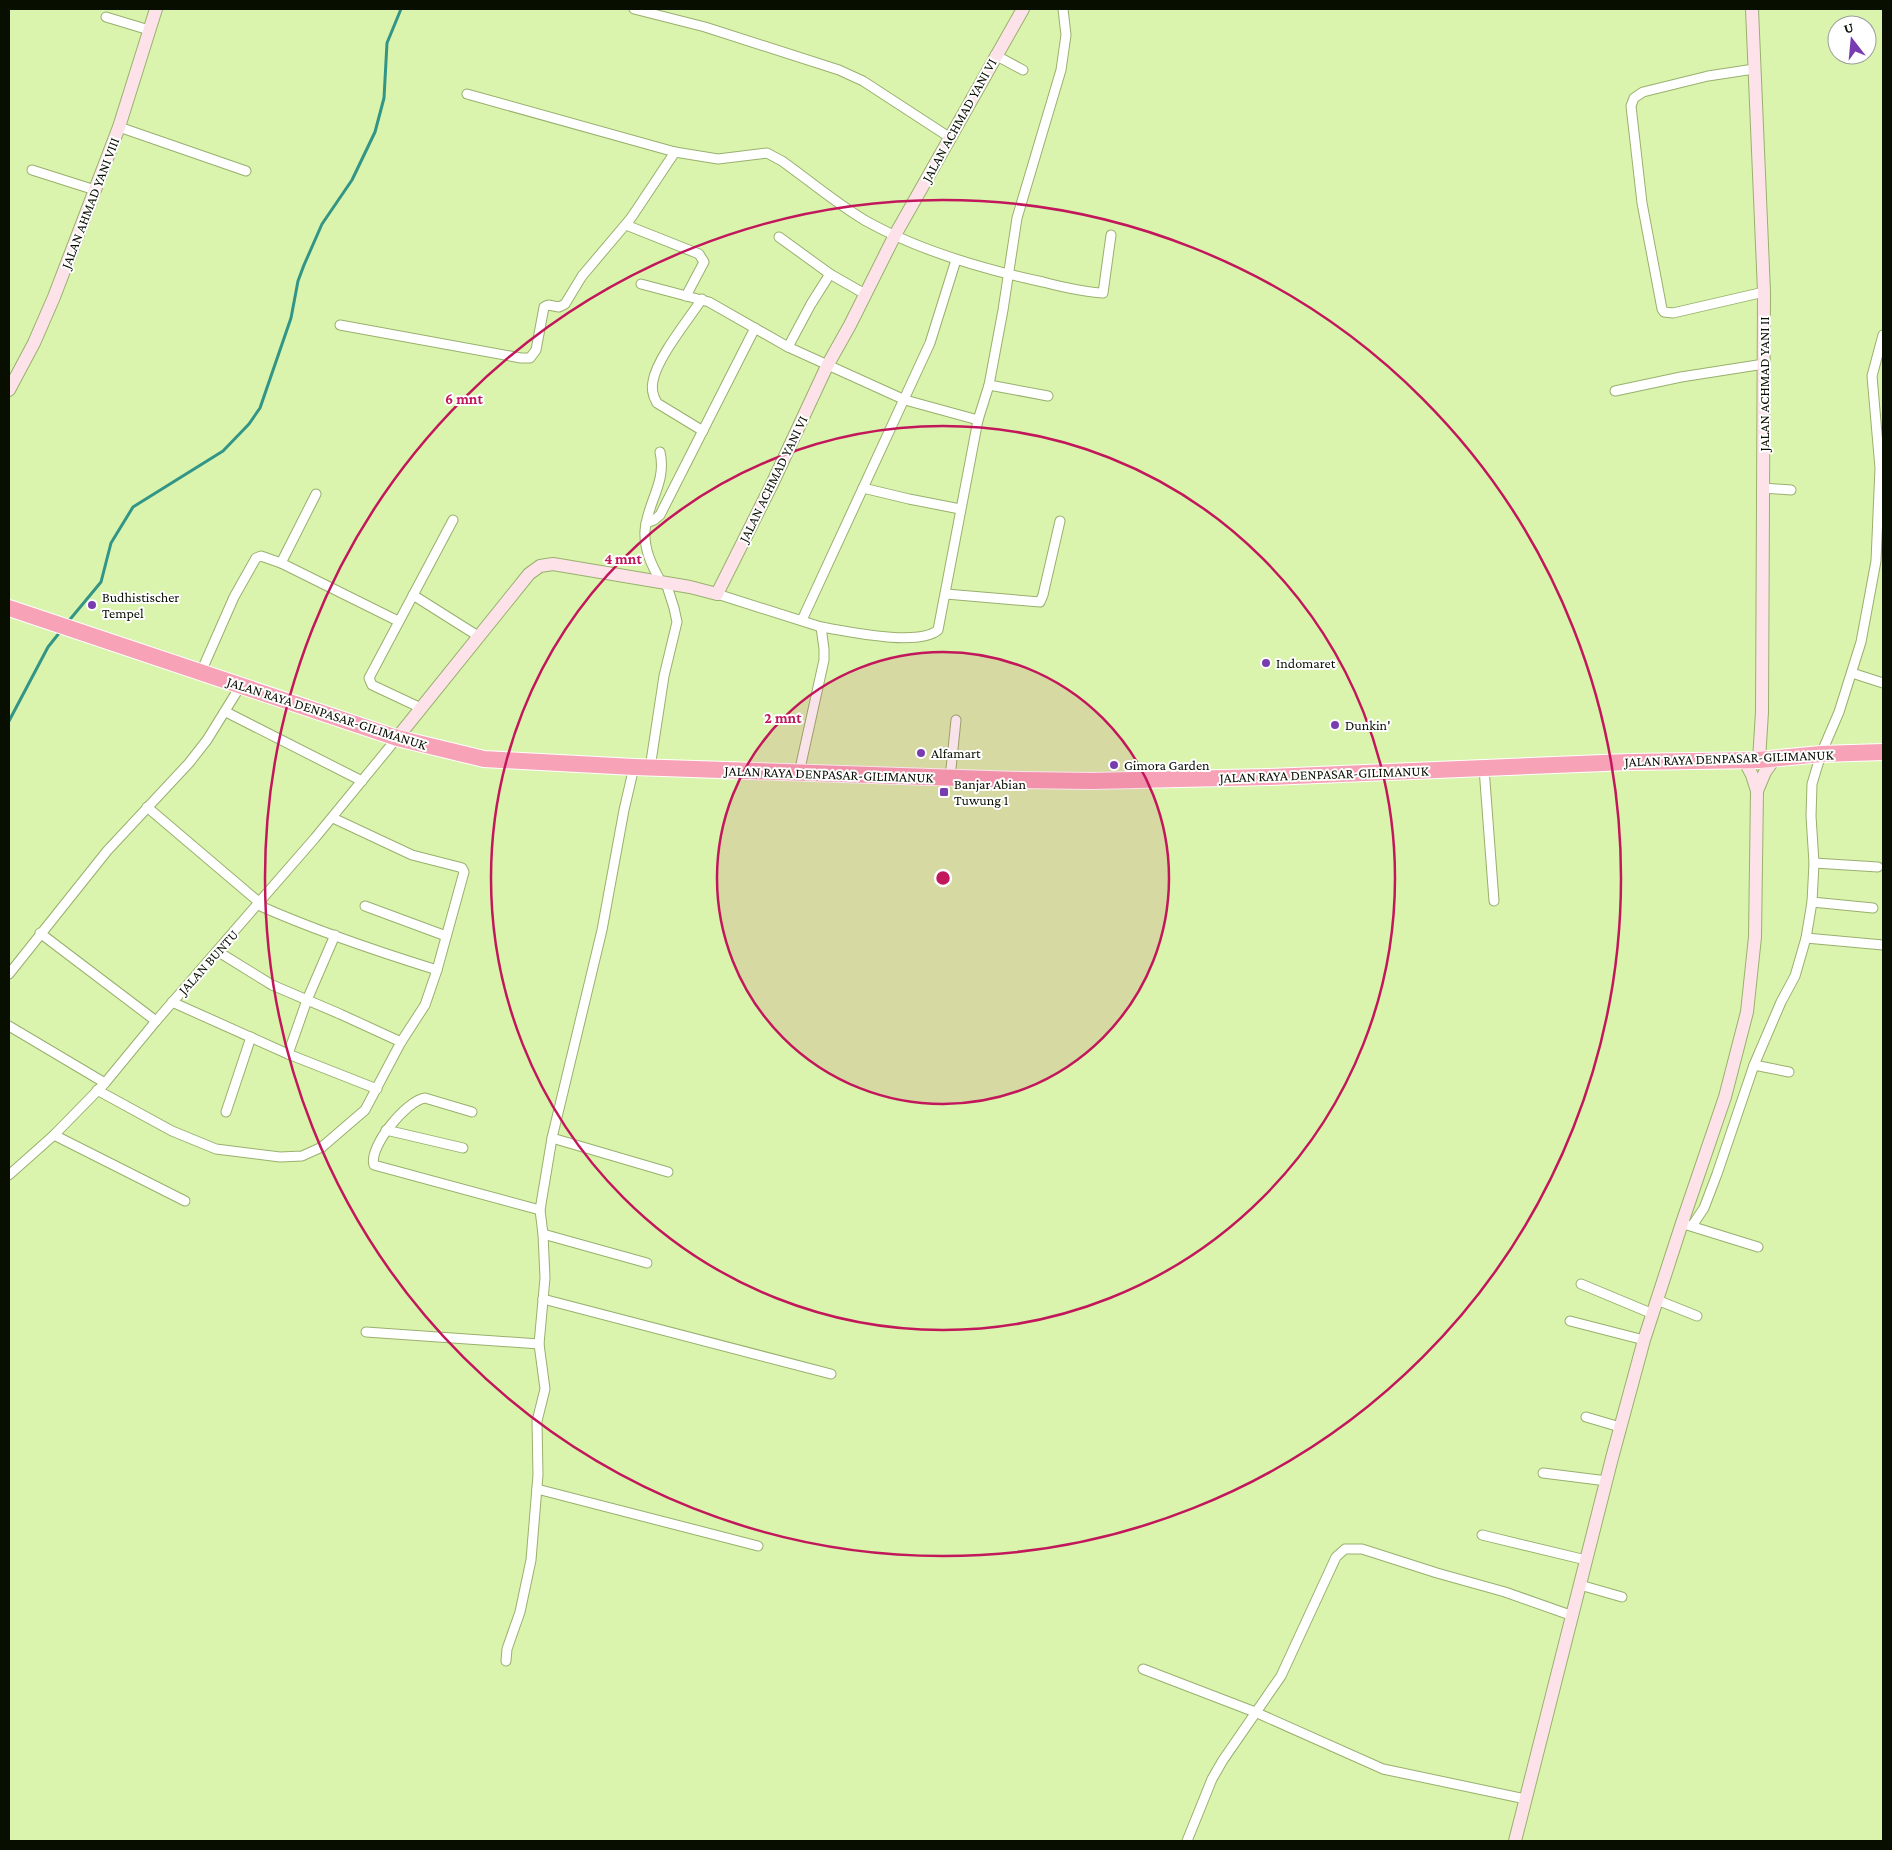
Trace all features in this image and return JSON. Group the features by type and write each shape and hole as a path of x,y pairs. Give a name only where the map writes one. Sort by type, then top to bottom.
{"highway":[{"name":"JALAN RAYA DENPASAR-GILIMANUK","path":"9,608 397,738 484,758 799,773 1091,781 1269,777 1760,759 1821,754 1883,752"}],"street":[{"name":"JALAN AHMAD YANI VIII","path":"9,390 34,343 54,298 119,127 156,9"},
{"path":"634,9 705,28 839,70 863,81 950,137"},
{"name":"JALAN ACHMAD YANI VI","path":"718,594 827,366 895,235 1023,9"},
{"path":"397,738 529,574 540,566 553,564 668,583 718,594 821,627 878,636 906,638 923,637 938,630 978,420 989,385 1009,275 1017,218 1060,70 1066,35 1063,9"},
{"name":"JALAN ACHMAD YANI II","path":"1752,9 1764,292 1762,712 1760,759"},
{"path":"106,17 149,30"},
{"path":"996,55 1024,70"},
{"path":"1754,69 1708,76 1643,92 1634,98 1631,106 1642,203 1664,312 1673,313 1764,292"},
{"path":"467,94 675,152 712,159 760,153 773,155 866,220 895,235 956,260 1009,275 1103,293 1111,235"},
{"path":"119,127 246,171"},
{"path":"340,325 521,358 530,358 536,350 544,307 548,305 558,307 564,304 572,289 593,261 626,225 675,152"},
{"path":"32,170 95,190"},
{"path":"626,225 700,254 704,262 686,296"},
{"path":"779,238 830,274 865,294"},
{"path":"802,620 930,343 956,260"},
{"path":"788,347 811,304 830,274"},
{"path":"641,284 702,299 788,347 827,366 905,400 978,420"},
{"path":"702,299 664,356 655,373 652,388 657,403 703,432"},
{"path":"650,522 660,515 755,328"},
{"path":"1687,1225 1699,1216 1711,1191 1754,1065 1794,976 1806,938 1812,902 1814,863 1811,800 1814,774 1839,712 1852,673 1861,642 1876,561 1880,459 1872,376 1883,335"},
{"path":"1615,391 1681,377 1764,364"},
{"path":"989,385 1048,396"},
{"path":"506,1661 507,1650 520,1612 531,1560 538,1489 537,1421 545,1388 539,1344 545,1272 540,1210 552,1138 602,930 624,810 642,767 676,622 668,583 650,561 646,544 662,477 660,452"},
{"path":"863,488 960,508"},
{"path":"1762,488 1791,490"},
{"path":"281,563 316,494"},
{"path":"420,708 372,685 369,681 398,621 453,520"},
{"path":"946,594 1040,602 1060,521"},
{"path":"201,672 234,597 256,558 263,556 281,563 398,621"},
{"path":"412,595 478,636"},
{"path":"799,773 824,660 821,627"},
{"path":"1852,673 1883,684"},
{"path":"9,974 107,851 189,763 226,712 241,685"},
{"path":"226,712 362,781"},
{"path":"950,778 956,720"},
{"name":"JALAN BUNTU","path":"9,1175 54,1135 105,1083 172,1002 332,818 397,738"},
{"path":"1757,792 1765,772 1760,759"},
{"path":"1515,1841 1606,1481 1644,1340 1657,1300 1687,1225 1734,1070 1745,1022 1755,937 1757,792 1752,775 1760,759"},
{"path":"1484,768 1494,901"},
{"path":"147,808 259,904 292,920 437,970"},
{"path":"98,1090 172,1131 198,1143 216,1149 280,1157 302,1156 322,1147 365,1110 401,1042 424,1005 437,970 464,872 462,868 412,855 332,818"},
{"path":"1814,863 1878,867"},
{"path":"1812,902 1873,908"},
{"path":"365,906 446,936"},
{"path":"40,933 156,1021"},
{"path":"288,1054 307,1000 335,935"},
{"path":"1806,938 1883,945"},
{"path":"217,951 272,985 401,1042"},
{"path":"172,1002 288,1054 377,1089"},
{"path":"9,1026 105,1083"},
{"path":"226,1112 251,1037"},
{"path":"1754,1065 1789,1072"},
{"path":"472,1112 424,1098 420,1099 386,1130 373,1158 373,1162 377,1166 540,1210"},
{"path":"1721,1109 1737,1115"},
{"path":"386,1130 462,1148"},
{"path":"54,1135 185,1201"},
{"path":"552,1138 668,1172"},
{"path":"1687,1225 1758,1248"},
{"path":"543,1234 647,1264"},
{"path":"1581,1284 1653,1314"},
{"path":"543,1299 831,1374"},
{"path":"1657,1300 1696,1316"},
{"path":"1570,1321 1644,1340"},
{"path":"366,1332 539,1344"},
{"path":"1586,1418 1620,1427"},
{"path":"1543,1473 1606,1481"},
{"path":"538,1489 758,1546"},
{"path":"1482,1535 1586,1560"},
{"path":"1187,1841 1212,1779 1255,1712 1281,1676 1340,1552 1362,1549 1505,1592 1573,1616"},
{"path":"1580,1585 1622,1597"},
{"path":"1143,1669 1255,1712 1384,1770 1526,1799"}],"waterway":[{"path":"67,623 101,582 111,543 133,507 223,451 249,424 260,408 291,318 298,281 304,265 322,224 352,180 375,132 384,98 387,43 401,9"},
{"path":"9,721 48,647 60,632"}],"place":[{"name":"Budhistischer Tempel","path":"92,605"},
{"name":"Indomaret","path":"1266,663"},
{"name":"Dunkin'","path":"1335,725"},
{"name":"Alfamart","path":"921,753"},
{"name":"Gimora Garden","path":"1114,765"},
{"name":"Banjar Abian Tuwung 1","path":"944,792"}]}
